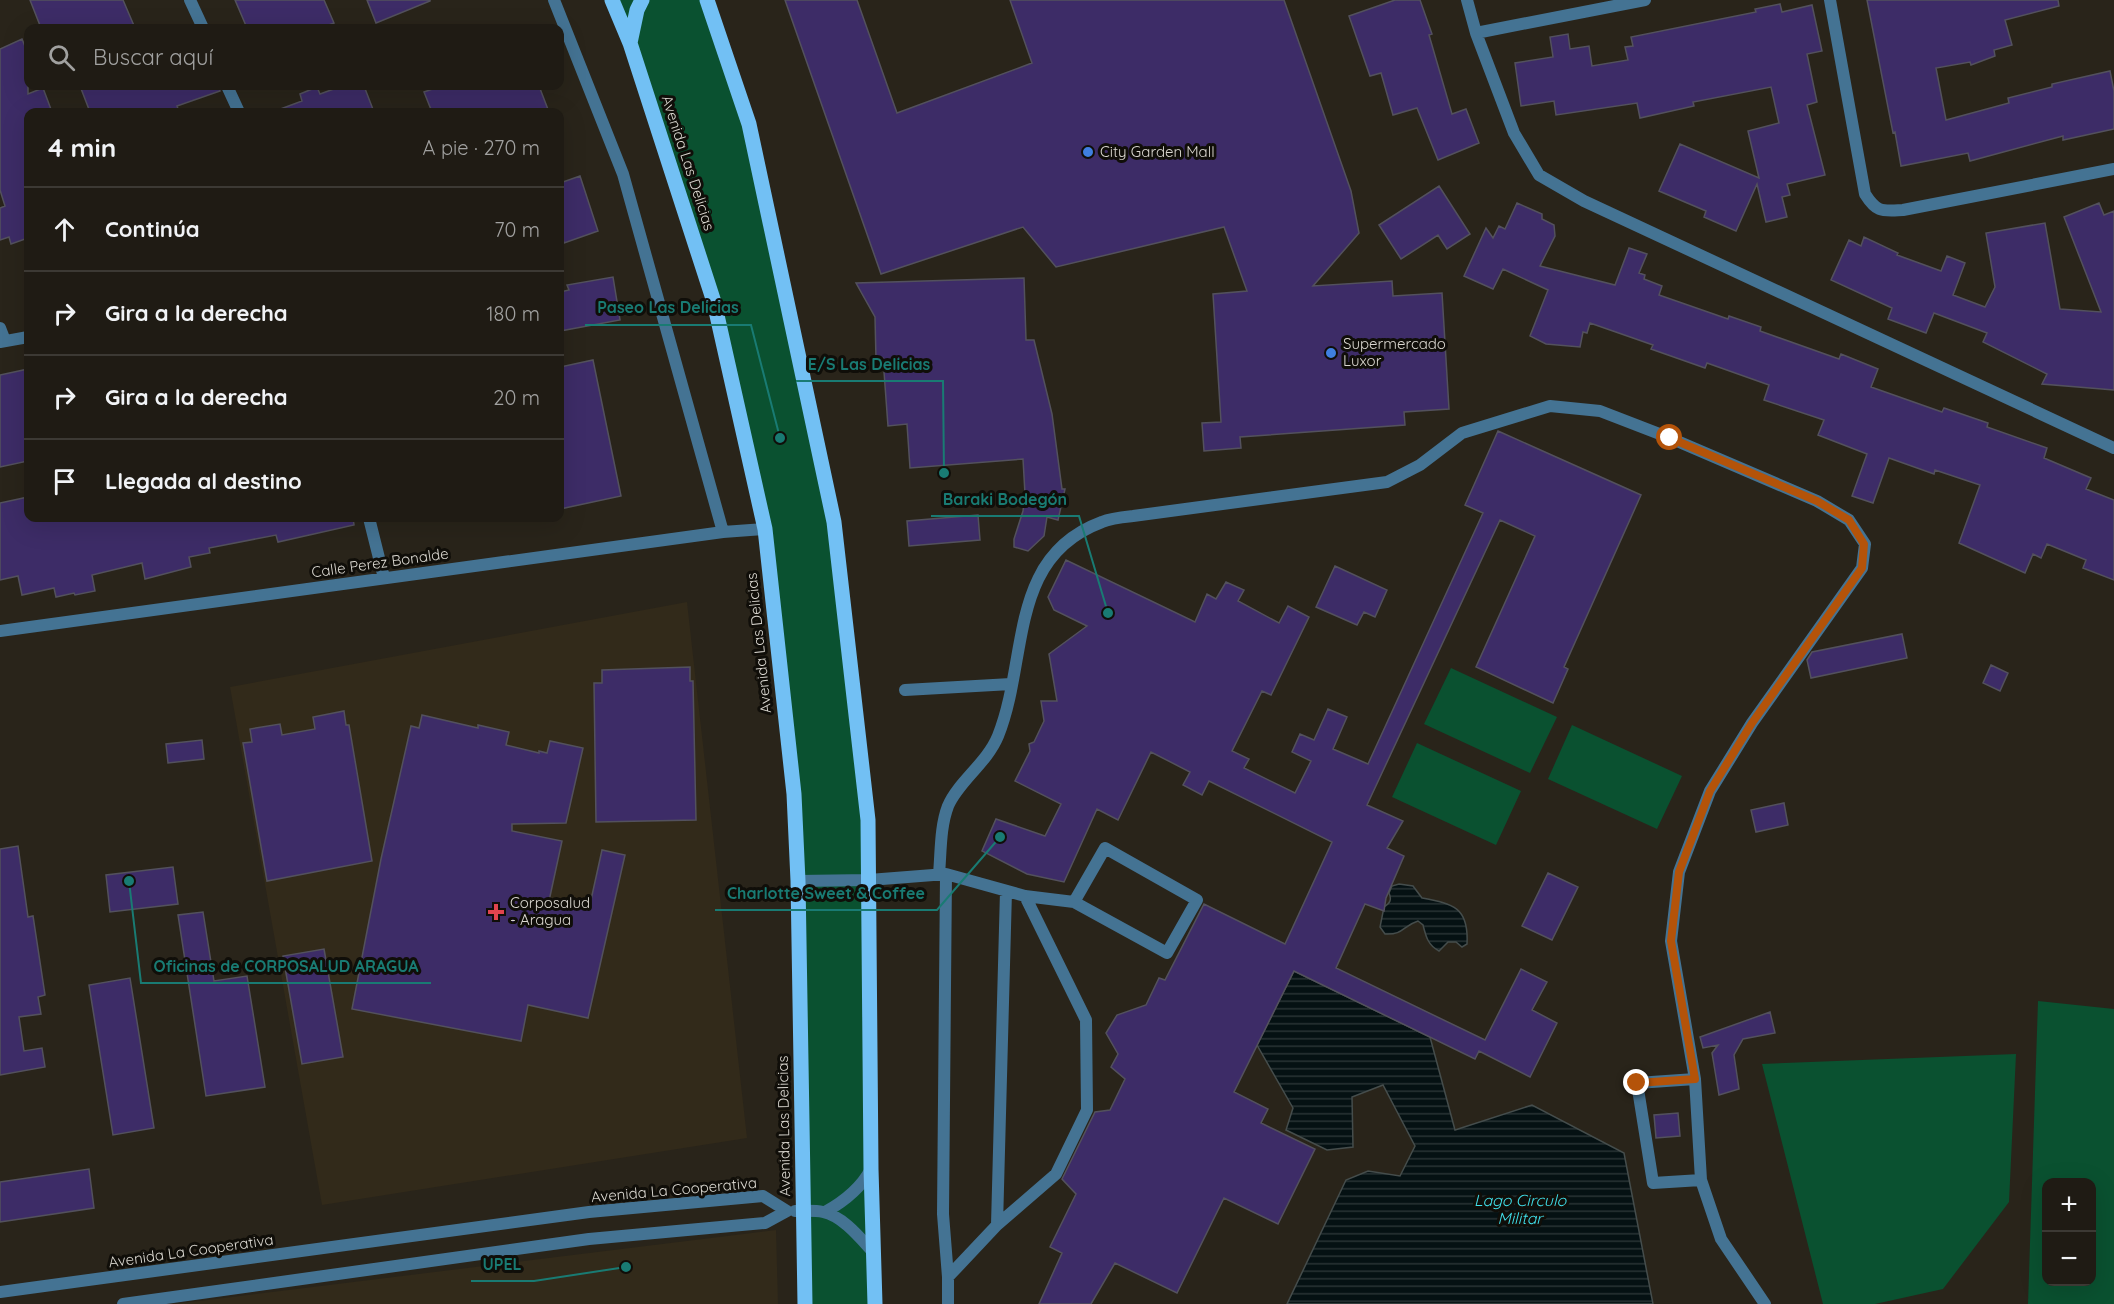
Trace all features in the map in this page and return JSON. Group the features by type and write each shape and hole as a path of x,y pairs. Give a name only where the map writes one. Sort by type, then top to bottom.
{"main road":[{"name":"Avenida Las Delicias","path":"612,0 630,43 714,302 765,529 794,795 798,882 805,1304"},
{"path":"630,43 637,10 642,0"},
{"path":"707,0 749,124 834,522 868,819 871,1169 875,1304"}],"street":[{"path":"190,0 200,24"},
{"path":"554,0 564,24"},
{"path":"1467,0 1476,33 1514,132 1539,175 1584,201 2114,448"},
{"path":"1476,33 1645,0"},
{"path":"1830,0 1865,194 1873,207 1885,211 1903,210 2114,169"},
{"path":"564,25 623,174 723,532"},
{"path":"229,90 237,108"},
{"path":"0,328 2,342 24,338"},
{"path":"948,1304 943,1214 942,832 948,806 997,738 1003,720 1029,598 1038,575 1054,552 1073,537 1102,521 1386,482 1420,465 1462,433 1550,406 1600,411 1670,438 1817,501 1849,520 1864,544 1862,568 1752,723 1710,791 1679,872 1671,941 1695,1079 1701,1180 1722,1239 1765,1304"},
{"path":"370,522 384,578"},
{"name":"Calle Perez Bonalde","path":"0,631 723,532 765,529"},
{"path":"905,690 1011,684"},
{"path":"798,882 869,880 943,874 1025,896 1074,902 1167,953 1197,900 1105,848 1074,902"},
{"path":"998,1225 1006,891"},
{"path":"948,1277 998,1225 1056,1174 1087,1110 1086,1020 1025,896"},
{"path":"1695,1079 1637,1083 1653,1183 1701,1180"},
{"path":"825,1212 840,1204 863,1183 871,1169"},
{"name":"Avenida La Cooperativa","path":"0,1292 589,1212 763,1196 787,1210"},
{"path":"123,1304 589,1239 765,1223 787,1210 825,1212 840,1221 874,1253"}],"shaded area":[{"name":"Corposalud - Aragua","path":"687,602 747,1138 322,1205 230,687"},
{"path":"776,1230 778,1304 175,1304"}],"green space":[{"path":"612,0 707,0 749,124 834,522 868,820 875,1304 805,1304 798,881 765,529 714,302"},
{"path":"1451,668 1557,717 1530,773 1424,724"},
{"path":"1572,725 1682,776 1657,829 1548,779"},
{"path":"1417,743 1521,791 1496,845 1392,797"},
{"path":"2038,1001 2114,1009 2114,1304 2028,1304"},
{"path":"2016,1054 2009,1202 1943,1289 1875,1304 1823,1304 1762,1064"}],"water":[{"path":"1399,884 1413,886 1422,898 1457,909 1465,922 1467,944 1462,947 1456,942 1448,942 1439,951 1430,943 1423,925 1418,921 1400,932 1385,934 1380,927 1384,907 1390,901 1389,893 1392,886"},
{"name":"Lago Circulo Militar","path":"1294,971 1430,1037 1455,1130 1532,1105 1624,1153 1653,1304 1287,1304 1346,1180 1368,1171 1400,1176 1415,1146 1383,1085 1352,1097 1353,1147 1327,1150 1286,1130 1293,1108 1257,1045"}],"building":[{"path":"30,0 123,0 133,24 39,24"},
{"path":"235,0 324,0 334,23 331,24 245,24"},
{"path":"367,0 430,0 430,1 376,23"},
{"name":"City Garden Mall","path":"785,0 857,0 897,113 1032,63 1010,0 1284,0 1351,191 1359,233 1313,286 1392,281 1393,296 1442,293 1449,409 1404,412 1405,425 1240,437 1241,448 1204,451 1202,423 1221,422 1213,294 1247,291 1224,227 1056,267 1023,227 881,274"},
{"path":"1395,0 1420,0 1432,34 1429,35 1452,114 1466,109 1479,143 1438,160 1417,108 1393,115 1381,73 1370,76 1349,16"},
{"path":"1867,0 2058,0 2059,6 2005,20 2012,45 1994,50 1995,56 1971,65 1970,62 1936,68 1946,120 2009,103 2008,98 2052,87 2052,84 2110,71 2114,91 2114,129 2063,140 2063,136 1970,161 1968,153 1901,166"},
{"path":"1780,4 1782,12 1812,5 1822,51 1807,54 1817,102 1807,105 1825,175 1787,184 1790,195 1782,197 1787,217 1766,222 1757,184 1736,231 1704,217 1706,211 1659,191 1680,144 1759,178 1748,131 1779,123 1771,87 1693,102 1694,106 1640,118 1637,103 1556,115 1554,101 1521,106 1515,63 1553,57 1550,37 1568,34 1570,49 1589,46 1592,66 1628,60 1625,47 1633,46 1631,37 1756,12 1755,9"},
{"path":"22,39 24,44 24,90 28,90 28,94 44,90 50,108 24,108 24,239 11,244 9,237 0,240 0,208 5,206 0,190 0,49"},
{"path":"82,90 220,91 177,106 178,108 88,108"},
{"path":"310,90 318,90 320,94 331,90 366,90 372,108 283,108 302,101 300,94"},
{"path":"430,90 541,90 547,108 430,108 424,92"},
{"path":"580,176 598,231 564,243 564,182"},
{"path":"1439,186 1470,234 1447,249 1438,235 1401,259 1379,225"},
{"path":"1517,203 1542,214 1542,219 1554,225 1555,236 1540,266 1615,285 1629,248 1647,254 1639,273 1645,275 1644,279 1662,286 1659,295 1728,319 1729,316 1761,327 1760,331 1839,359 1841,354 1878,369 1871,387 1942,412 1944,408 1988,423 1987,427 2047,448 2044,458 2091,478 2086,489 2114,500 2114,580 2083,568 2086,560 2047,544 2041,558 2033,554 2025,573 1959,543 1980,485 1935,470 1934,474 1889,458 1873,503 1852,496 1867,454 1818,435 1824,420 1764,400 1769,385 1707,363 1705,368 1651,349 1653,345 1590,323 1587,333 1583,332 1580,347 1546,344 1530,336 1548,290 1503,269 1493,289 1464,276 1486,228 1493,238 1499,226 1505,229"},
{"path":"2099,203 2104,215 2114,211 2114,390 2042,384 2047,374 1983,342 1987,333 1934,313 1926,333 1888,319 1892,308 1831,280 1849,240 1861,246 1864,237 1898,253 1897,255 1941,271 1947,256 1965,263 1953,295 1985,307 1995,287 1986,233 2045,223 2060,309 2101,312 2064,217"},
{"path":"613,277 620,320 564,330 564,291 569,290 567,285"},
{"path":"1024,278 1026,340 1034,340 1052,414 1062,489 1065,489 1058,520 1047,517 1044,536 1028,551 1014,547 1025,494 1023,459 910,468 907,424 888,426 883,358 876,359 875,317 856,283"},
{"path":"593,360 621,496 564,508 564,366"},
{"path":"24,370 24,462 0,467 0,375"},
{"path":"1498,431 1641,495 1564,667 1568,669 1553,703 1476,667 1535,536 1500,520 1367,805 1403,821 1387,848 1404,856 1386,898 1384,911 1365,904 1336,968 1485,1040 1521,969 1547,982 1532,1010 1557,1023 1530,1077 1479,1051 1475,1059 1294,971 1234,1092 1268,1109 1261,1123 1315,1149 1278,1224 1224,1198 1177,1293 1115,1263 1091,1304 1039,1304 1062,1253 1050,1247 1076,1194 1062,1179 1095,1112 1110,1110 1125,1079 1111,1067 1118,1054 1106,1033 1117,1015 1146,1005 1159,978 1165,980 1204,904 1285,944 1332,842 1209,781 1202,795 1183,785 1190,772 1151,752 1118,820 1097,809 1064,882 1027,874 982,851 996,819 1045,836 1061,804 1015,781 1030,751 1029,744 1034,742 1044,721 1041,701 1057,701 1049,654 1087,626 1054,610 1048,597 1066,560 1195,622 1207,594 1216,599 1226,582 1244,590 1238,601 1279,623 1288,606 1309,617 1271,695 1262,691 1232,751 1249,759 1244,768 1295,793 1311,761 1292,752 1300,734 1314,740 1328,709 1347,717 1333,749 1368,764 1483,513 1465,505"},
{"path":"24,498 24,522 354,522 354,525 278,542 276,535 209,548 210,553 189,557 191,567 145,579 142,563 92,575 95,591 56,597 54,588 22,595 18,576 0,580 0,503"},
{"path":"978,515 980,540 909,546 907,521"},
{"path":"1335,566 1387,590 1375,617 1364,612 1357,625 1316,607"},
{"path":"1902,634 1907,658 1811,678 1807,660 1812,652"},
{"path":"1991,665 2008,673 2000,691 1983,683"},
{"path":"690,667 690,681 693,681 696,820 596,822 594,683 602,683 602,670"},
{"path":"344,711 346,725 349,725 372,861 267,881 243,743 252,742 250,729 280,724 282,735 315,729 313,717"},
{"path":"422,715 478,728 478,725 509,732 506,745 539,753 539,751 547,753 550,741 583,748 566,823 512,824 512,831 562,841 549,901 589,909 602,850 625,855 588,1018 528,1005 521,1041 352,1009 381,859 411,726 419,728"},
{"path":"202,740 204,759 168,763 166,744"},
{"path":"1784,803 1788,825 1756,832 1751,810"},
{"path":"18,846 28,917 33,916 45,995 38,997 41,1014 19,1017 24,1051 42,1048 45,1067 0,1075 0,849"},
{"path":"173,867 178,904 110,912 106,875"},
{"path":"1548,873 1578,887 1552,940 1522,926"},
{"path":"203,912 214,981 247,976 265,1087 206,1096 178,915"},
{"path":"324,949 343,1057 302,1064 283,956"},
{"path":"130,978 154,1128 113,1135 89,985"},
{"path":"1770,1012 1775,1033 1743,1039 1734,1055 1739,1089 1719,1095 1712,1053 1718,1045 1703,1048 1700,1037"},
{"path":"1678,1113 1680,1136 1656,1138 1654,1115"},
{"path":"89,1169 94,1208 0,1222 0,1182"}],"place":[{"name":"City Garden Mall","path":"1088,152"},
{"name":"Supermercado Luxor","path":"1331,353"},
{"name":"Paseo Las Delicias","path":"780,438"},
{"name":"E/S Las Delicias","path":"944,473"},
{"name":"Baraki Bodegón","path":"1108,613"},
{"name":"Charlotte Sweet & Coffee","path":"1000,837"},
{"name":"Oficinas de CORPOSALUD ARAGUA","path":"129,881"},
{"name":"Corposalud - Aragua","path":"496,912"},
{"name":"UPEL","path":"626,1267"}],"route":[{"path":"1637,1083 1695,1079 1671,941 1679,872 1710,791 1752,723 1862,568 1864,544 1849,520 1817,501 1670,438"}]}
